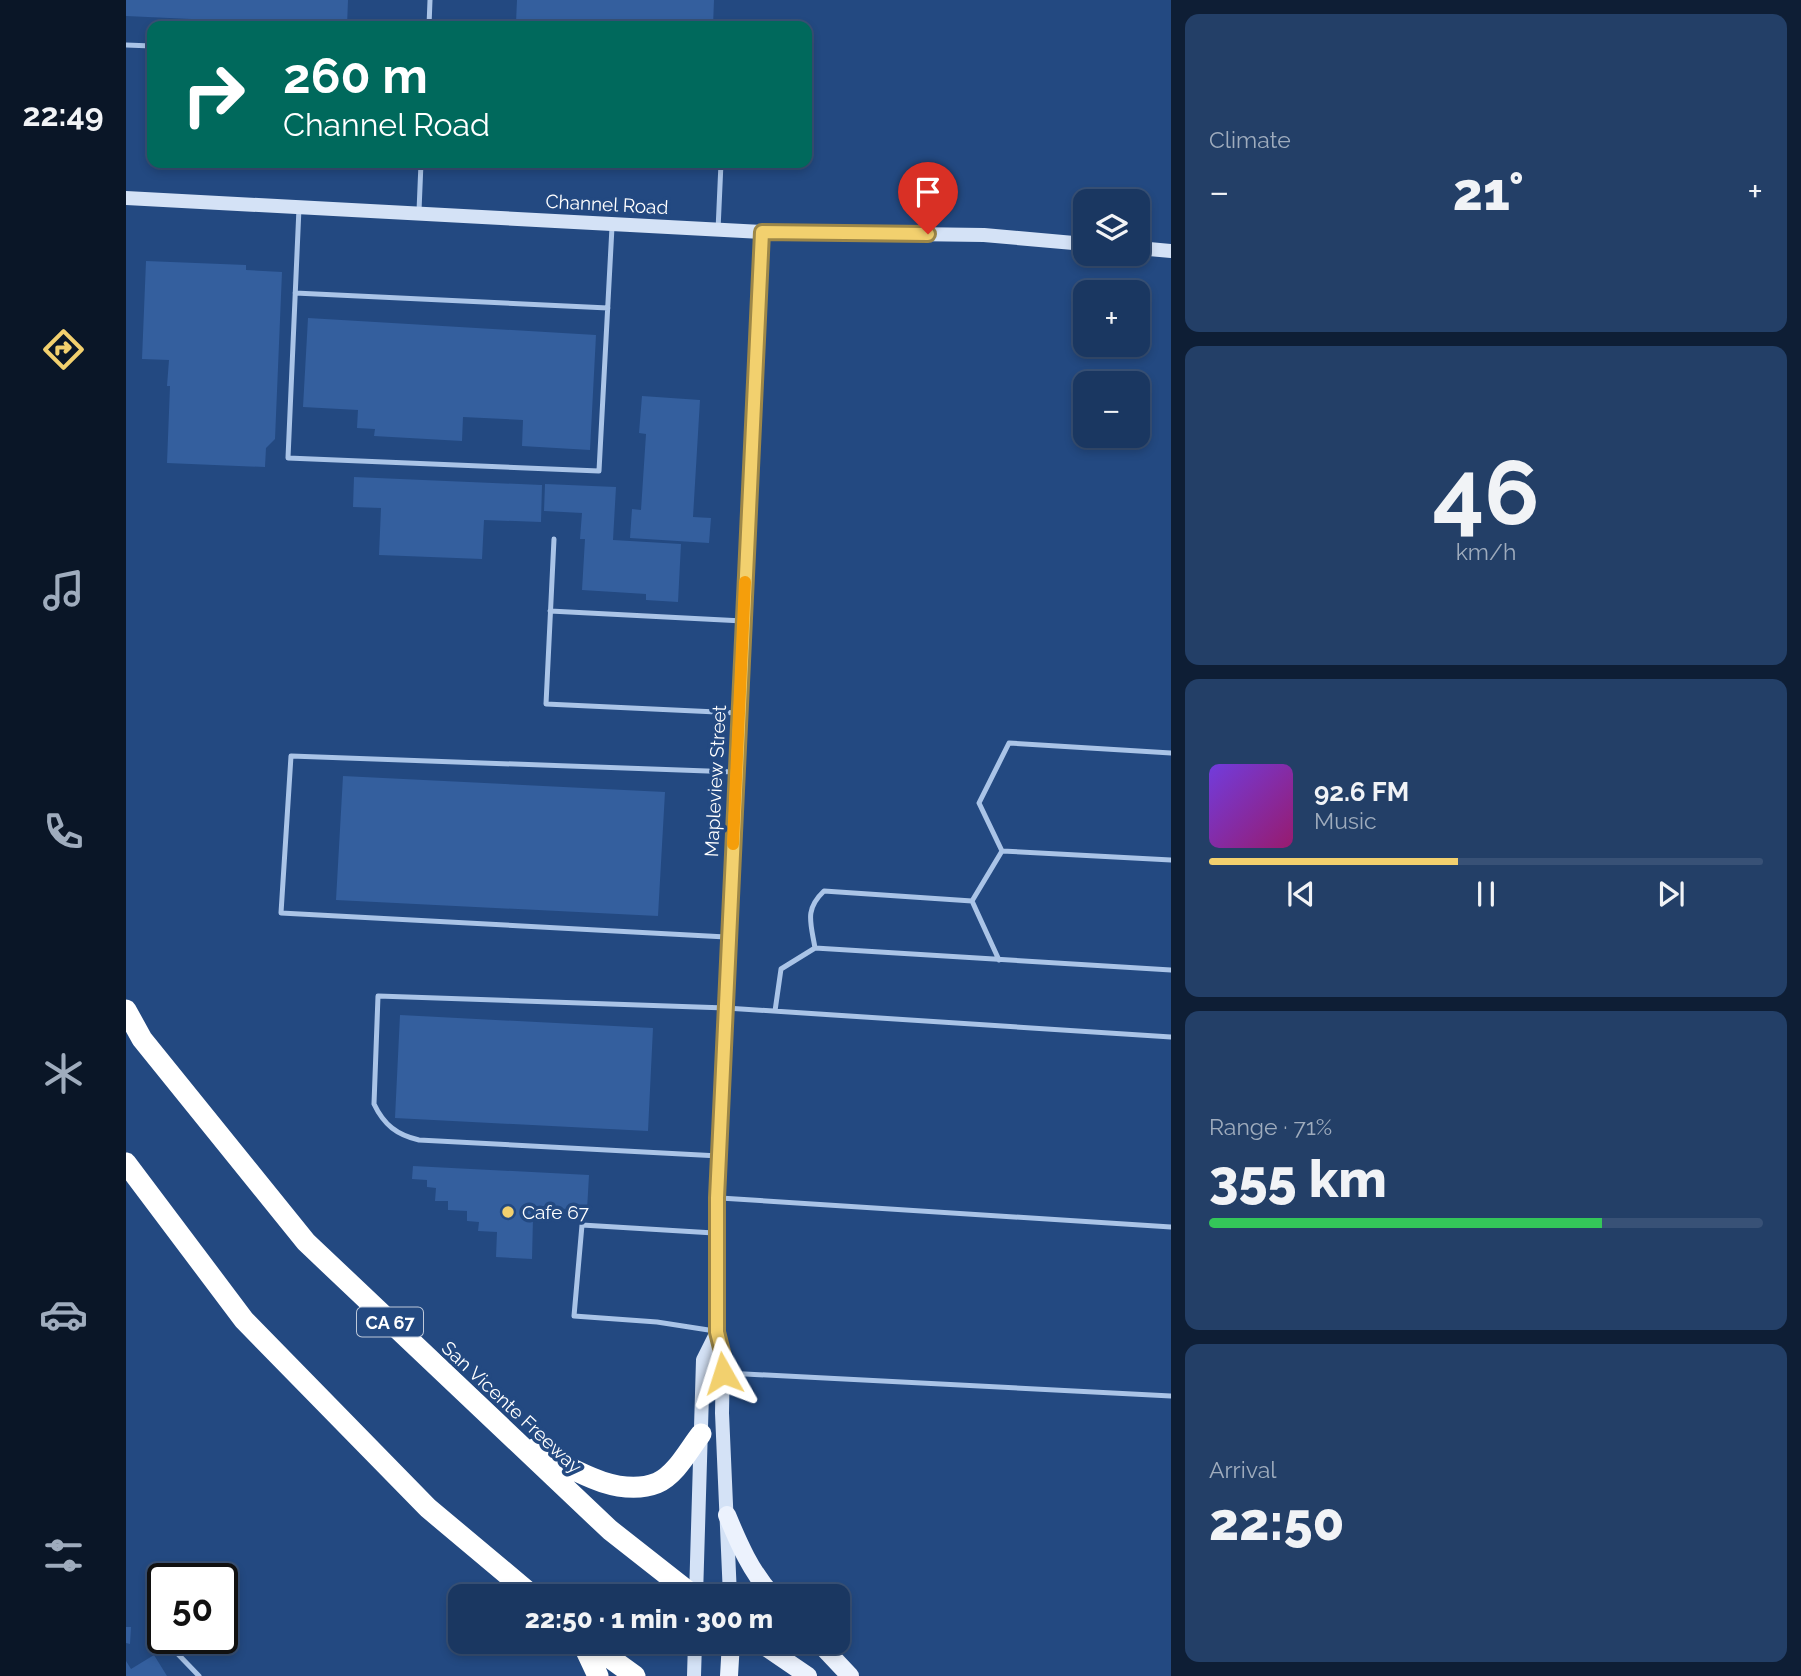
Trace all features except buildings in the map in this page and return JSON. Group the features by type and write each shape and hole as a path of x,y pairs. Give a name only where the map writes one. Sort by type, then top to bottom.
{"highway":[{"name":"San Vicente Freeway","path":"126,1010 142,1039 306,1242 610,1530 680,1584"},
{"path":"126,1163 244,1320 428,1508 519,1584"},
{"path":"510,1437 578,1471 623,1488 658,1483 674,1470 701,1434"},
{"path":"588,1654 598,1676"},
{"path":"605,1654 635,1676"}],"main road":[{"name":"Channel Road","path":"126,198 718,230 984,235 1073,243"},
{"name":"Mapleview Street","path":"730,1584 723,1356 717,1332 717,1198 762,232"},
{"path":"1150,249 1171,251"},
{"name":"Mapleview Street","path":"695,1584 703,1360 717,1332"},
{"path":"727,1515 743,1552 765,1584"},
{"path":"694,1676 695,1654"},
{"path":"729,1676 730,1654"},
{"path":"776,1654 808,1676"},
{"path":"829,1654 850,1676"}],"lane":[{"path":"429,21 430,0"},
{"path":"126,45 147,46"},
{"path":"418,214 421,168"},
{"path":"718,230 721,168"},
{"path":"299,207 288,458 599,471 612,224"},
{"path":"295,293 608,308"},
{"path":"554,539 546,704 739,713"},
{"path":"550,611 743,621"},
{"path":"1003,851 979,803 1009,743 1171,753"},
{"path":"729,937 281,913 290,756 736,772"},
{"path":"1003,851 1171,860"},
{"path":"972,901 1003,851"},
{"path":"815,948 810,915 813,901 824,891 972,901"},
{"path":"972,901 999,960"},
{"path":"775,1011 781,969 815,948 1171,970"},
{"path":"719,1156 404,1137 390,1128 380,1117 374,1104 378,996 726,1008 1171,1037"},
{"path":"717,1198 1171,1227"},
{"path":"717,1233 582,1225 574,1316 662,1323 717,1332"},
{"path":"723,1373 1171,1396"},
{"path":"180,1654 199,1676"}],"slow traffic":[{"path":"733,844 745,582"}],"place":[{"name":"Cafe 67","path":"508,1212"}],"route":[{"path":"723,1373 723,1356 717,1332 717,1198 762,232 928,234"}]}
